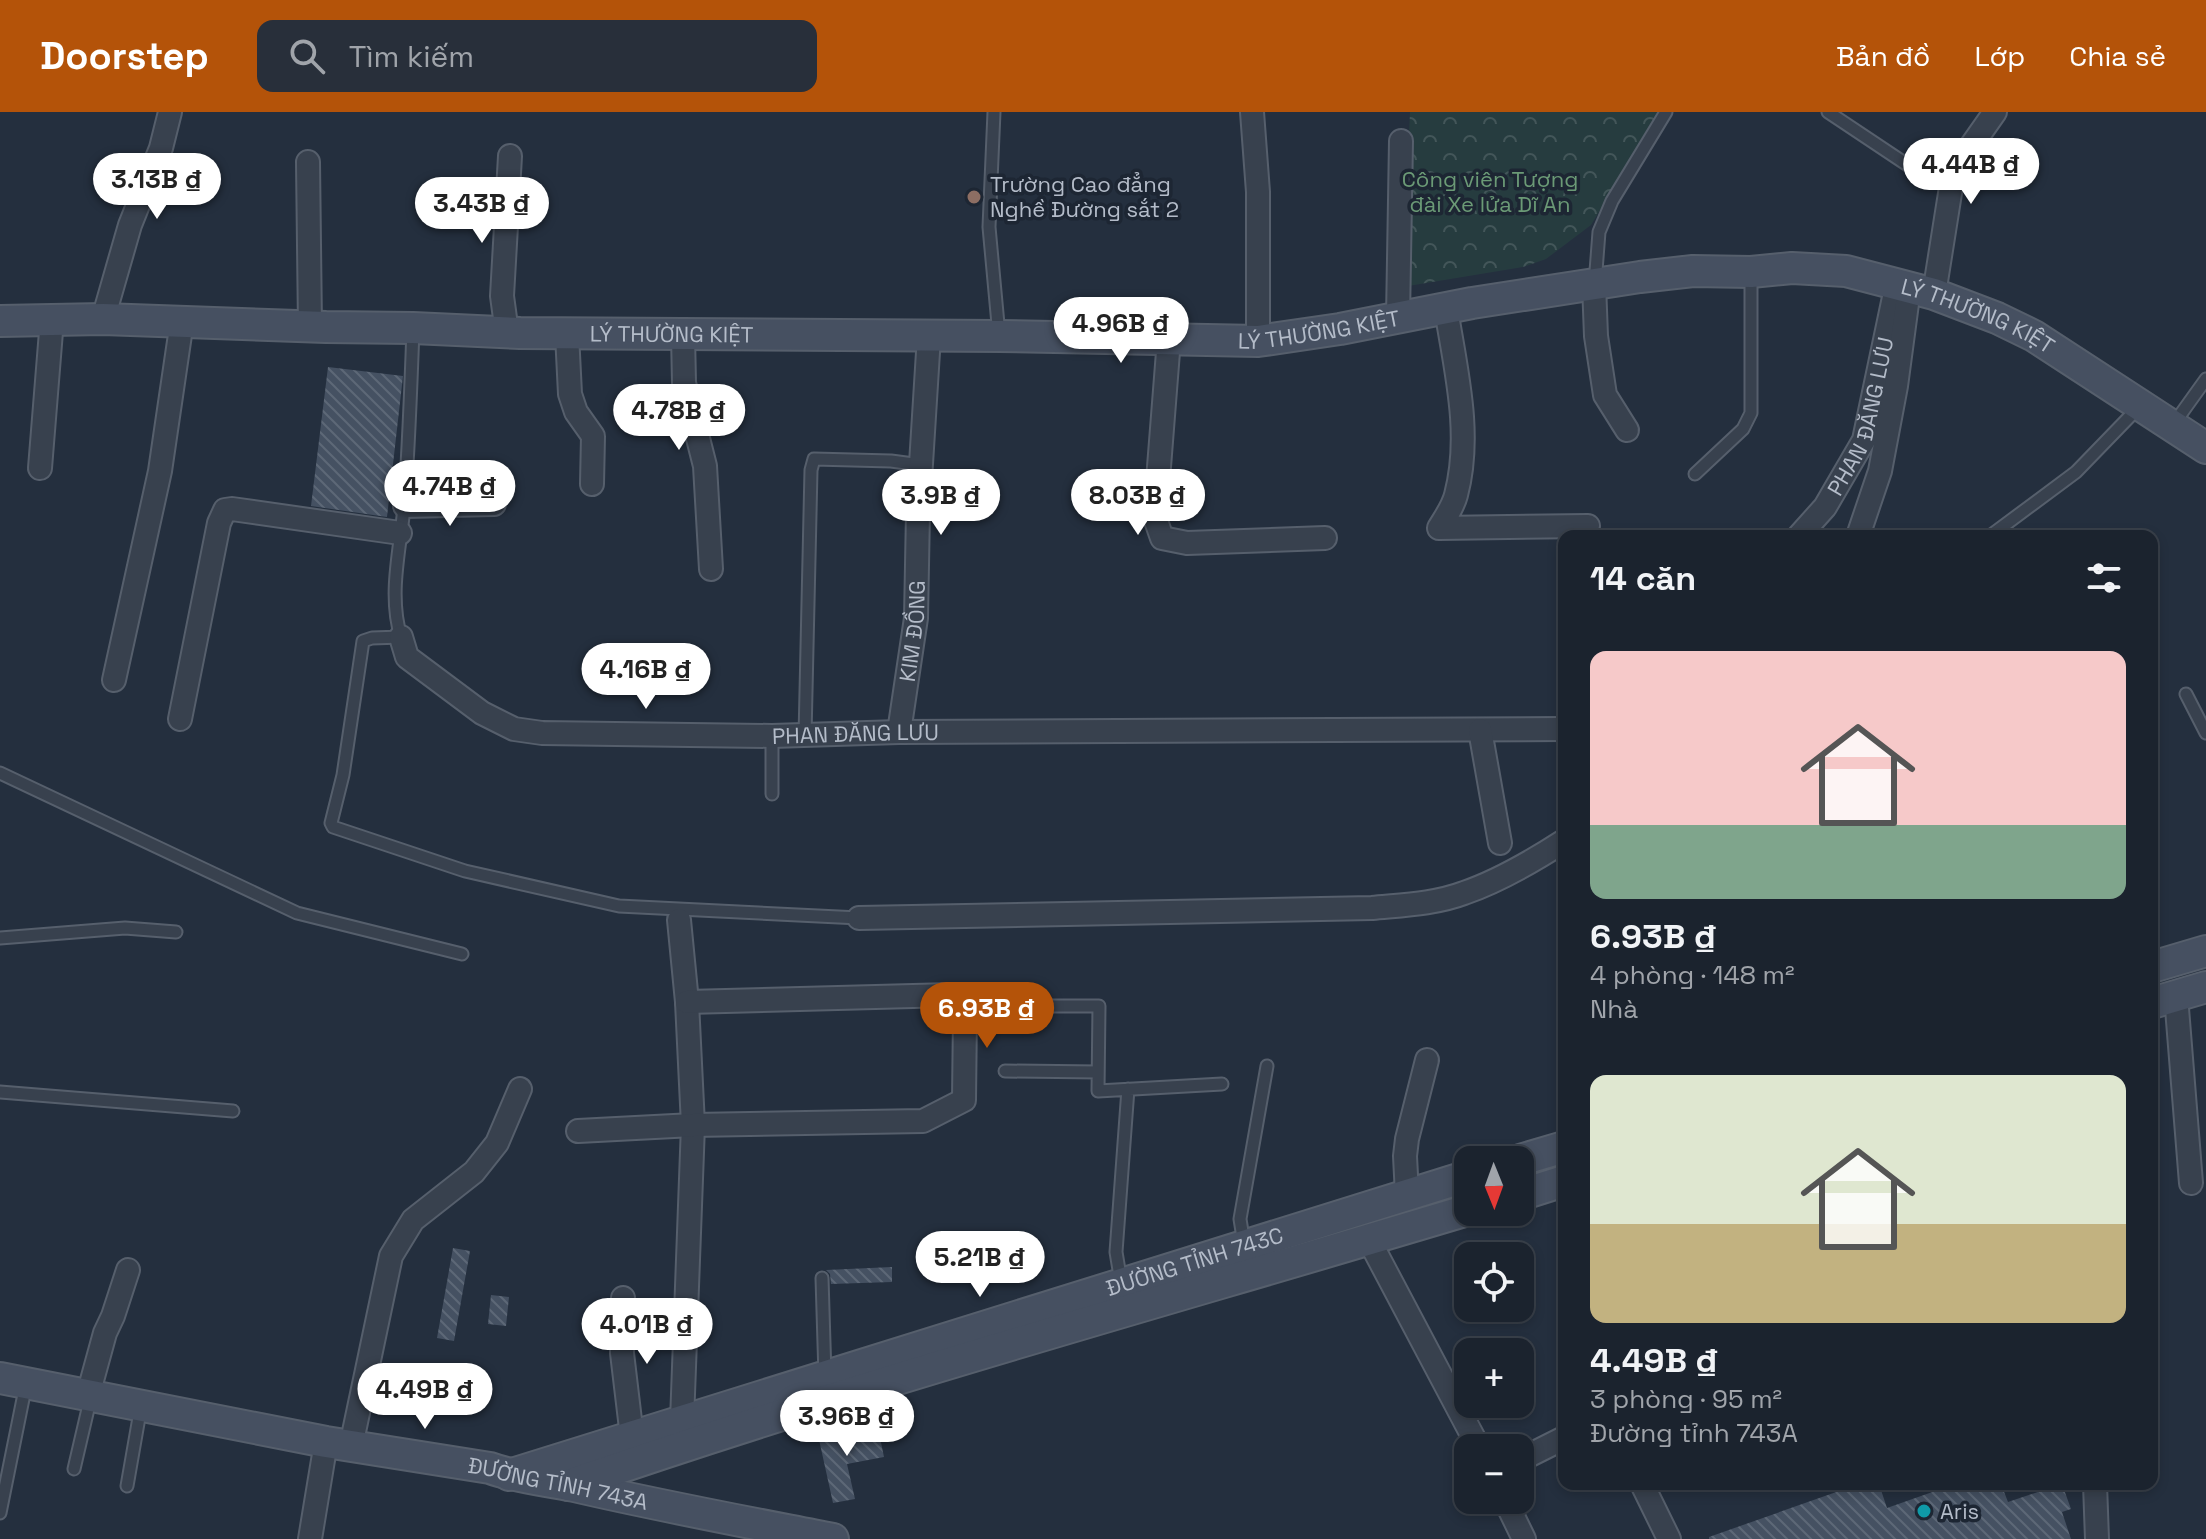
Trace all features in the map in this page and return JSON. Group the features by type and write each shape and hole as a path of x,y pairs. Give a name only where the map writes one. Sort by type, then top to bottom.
{"main road":[{"name":"LÝ THƯỜNG KIỆT","path":"0,321 103,319 567,334 1258,341 1594,284 1693,271 1751,272 1792,268 1846,271 1913,288 1997,318 2034,336 2206,448"},
{"path":"2158,965 2206,951"},
{"path":"2164,1000 2206,987"},
{"path":"1534,1156 1558,1149"},
{"name":"ĐƯỜNG TỈNH 743C","path":"569,1485 627,1448 682,1421 1454,1180"},
{"path":"1534,1191 1558,1183"},
{"name":"ĐƯỜNG TỈNH 743C","path":"509,1475 627,1448 1454,1214"},
{"name":"ĐƯỜNG TỈNH 743A","path":"13,1380 338,1444 490,1468 509,1475 833,1539"},
{"path":"627,1448 649,1503"}],"street":[{"path":"103,319 130,225 161,148 170,112"},
{"path":"1252,112 1258,192 1258,341"},
{"path":"1860,530 1880,471 1913,288 1951,187 1969,149 1995,112"},
{"path":"1398,318 1401,141"},
{"path":"507,333 502,296 510,156"},
{"path":"308,162 310,327"},
{"path":"1594,284 1596,336 1605,395 1627,430"},
{"name":"PHAN ĐĂNG LƯU","path":"1804,530 1825,507 1864,440 1913,288"},
{"path":"1446,309 1461,401 1464,447 1455,498 1439,528 1588,526"},
{"path":"40,468 52,319"},
{"path":"114,680 160,471 182,321"},
{"path":"567,334 570,394 576,412 593,436 592,484"},
{"path":"683,335 684,383 705,466 711,569"},
{"name":"KIM ĐỒNG","path":"899,732 916,618 929,336"},
{"path":"1169,339 1155,518 1162,538 1187,543 1325,538"},
{"path":"405,506 494,504"},
{"path":"180,719 219,523 225,510 400,533"},
{"name":"PHAN ĐĂNG LƯU","path":"401,637 407,657 482,713 514,729 542,733 805,736 899,732 1558,729"},
{"path":"1480,730 1500,843"},
{"path":"859,918 1372,908 1430,902 1463,894 1510,873 1558,845"},
{"path":"679,920 693,1125 682,1421"},
{"path":"578,1131 693,1125 923,1121 964,1100 965,1014 961,1000 951,995 687,1002"},
{"path":"2164,1000 2191,1183"},
{"path":"1407,1195 1407,1139 1427,1060"},
{"path":"310,1539 391,1256 413,1220 474,1172 497,1143 520,1089"},
{"path":"1369,1240 1472,1434"},
{"path":"89,1396 105,1333 128,1270"},
{"path":"623,1298 622,1353 627,1448"},
{"path":"1534,1453 1558,1441"},
{"path":"1645,1490 1669,1539"},
{"path":"2095,1490 2097,1539"},
{"path":"1512,1514 1524,1539"}],"lane":[{"path":"994,112 989,227 999,336"},
{"path":"1594,284 1599,232 1612,201 1666,112"},
{"path":"1828,112 1921,174"},
{"path":"1695,474 1743,429 1751,413 1751,272"},
{"name":"PHAN ĐĂNG LƯU","path":"401,637 395,615 400,533 405,506 413,328"},
{"path":"2172,425 2206,379"},
{"path":"1998,530 2076,472 2141,404"},
{"path":"805,736 811,470 814,459 921,465"},
{"path":"401,637 363,641 343,775 331,823 337,829 465,871 619,906 859,918"},
{"path":"2186,694 2206,733"},
{"path":"772,736 772,794"},
{"path":"0,773 297,913 462,954"},
{"path":"0,938 125,928 176,932"},
{"path":"1010,1006 1099,1006 1098,1091 1222,1084"},
{"path":"1245,1245 1240,1219 1267,1066"},
{"path":"1005,1071 1098,1072"},
{"path":"1121,1282 1116,1252 1128,1089"},
{"path":"0,1092 233,1111"},
{"path":"822,1278 825,1376"},
{"path":"0,1513 13,1380"},
{"path":"74,1469 89,1396"},
{"path":"127,1486 141,1406"}],"green space":[{"name":"Công viên Tượng đài Xe lửa Dĩ An","path":"1410,112 1660,112 1591,225 1546,259 1523,267 1402,287"}],"building":[{"path":"328,367 403,376 387,517 311,506"},
{"path":"453,1248 470,1251 454,1341 437,1338"},
{"path":"892,1267 892,1282 831,1284 830,1274 826,1270"},
{"path":"491,1295 509,1297 506,1326 488,1324"},
{"path":"878,1428 884,1457 847,1464 855,1499 833,1503 818,1435 840,1430 841,1435"},
{"name":"Aris","path":"1842,1490 1881,1490 1887,1508 1938,1490 2003,1490 2008,1502 2044,1490 2064,1490 2071,1509 2062,1512 2071,1539 1709,1537"}],"place":[{"name":"Trường Cao đẳng Nghề Đường sắt 2","path":"974,197"},
{"name":"Aris","path":"1924,1511"}]}
